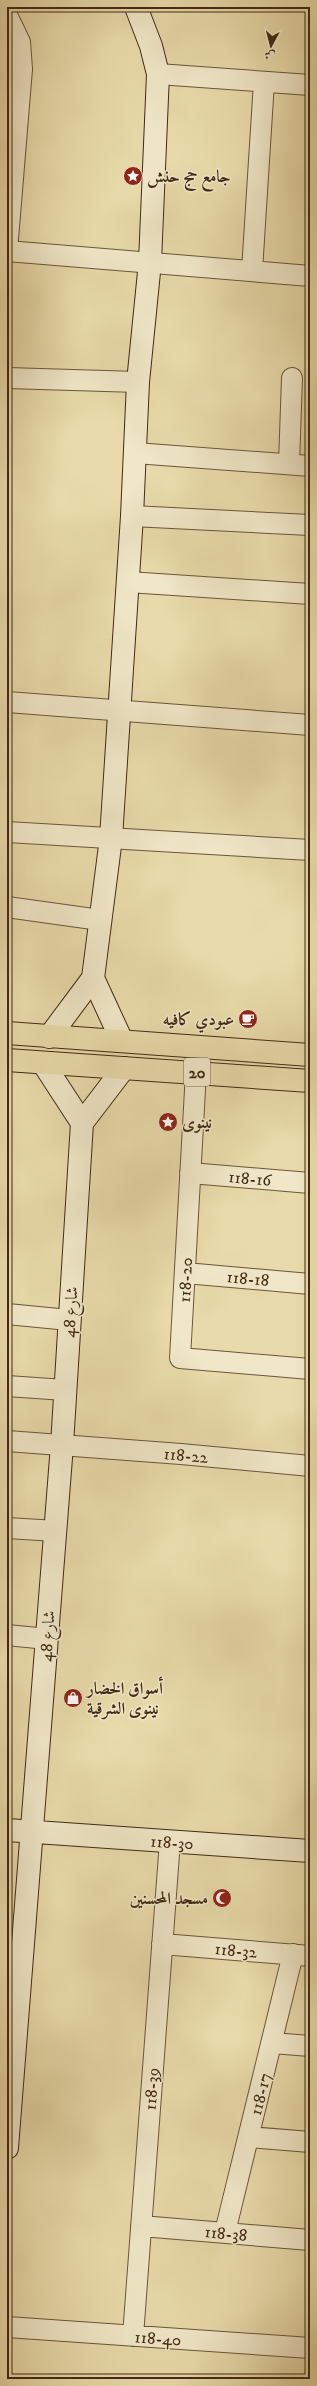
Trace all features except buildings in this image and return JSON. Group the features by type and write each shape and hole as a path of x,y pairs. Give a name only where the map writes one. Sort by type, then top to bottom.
{"main road":[{"path":"7,1033 50,1037"},
{"name":"20","path":"50,1037 122,1041 310,1056"},
{"path":"7,1060 43,1063"},
{"name":"20","path":"43,1063 196,1072 310,1081"}],"street":[{"path":"50,1037 93,978 111,838 132,516 138,382 150,262 158,74 151,46 136,7"},
{"path":"7,15 20,42 22,69 12,118 7,251 310,276"},
{"path":"158,74 310,85"},
{"path":"252,271 264,82"},
{"path":"7,378 138,382"},
{"path":"289,464 292,378"},
{"path":"135,453 310,466"},
{"path":"132,516 310,525"},
{"path":"128,582 310,594"},
{"path":"7,702 119,712 310,725"},
{"path":"7,832 310,850"},
{"path":"7,907 100,920"},
{"path":"93,978 122,1041"},
{"path":"43,1063 82,1123 124,1068"},
{"name":"118-20","path":"196,1072 180,1358 310,1369"},
{"name":"شارع 48","path":"7,2148 56,1531 82,1123"},
{"name":"118-16","path":"190,1173 310,1183"},
{"name":"118-18","path":"185,1273 310,1284"},
{"path":"7,1314 69,1320"},
{"path":"7,1386 65,1390"},
{"name":"118-22","path":"7,1441 310,1466"},
{"path":"7,1528 56,1531"},
{"path":"7,1635 47,1639"},
{"name":"118-30","path":"7,1830 310,1851"},
{"name":"118-39","path":"133,2336 170,1842"},
{"name":"118-32","path":"162,1944 302,1955"},
{"name":"118-17","path":"225,2232 272,2043 302,1955"},
{"path":"272,2043 310,2046"},
{"path":"249,2136 310,2142"},
{"name":"118-38","path":"141,2226 310,2240"},
{"name":"118-40","path":"7,2327 310,2348"}],"place":[{"name":"جامع حج حنش","path":"133,176"},
{"name":"عبودي كافيه","path":"248,1019"},
{"name":"نينوى","path":"168,1122"},
{"name":"أسواق الخضار نينوى الشرقية","path":"73,1698"},
{"name":"مسجد المحسنين","path":"222,1898"}]}
